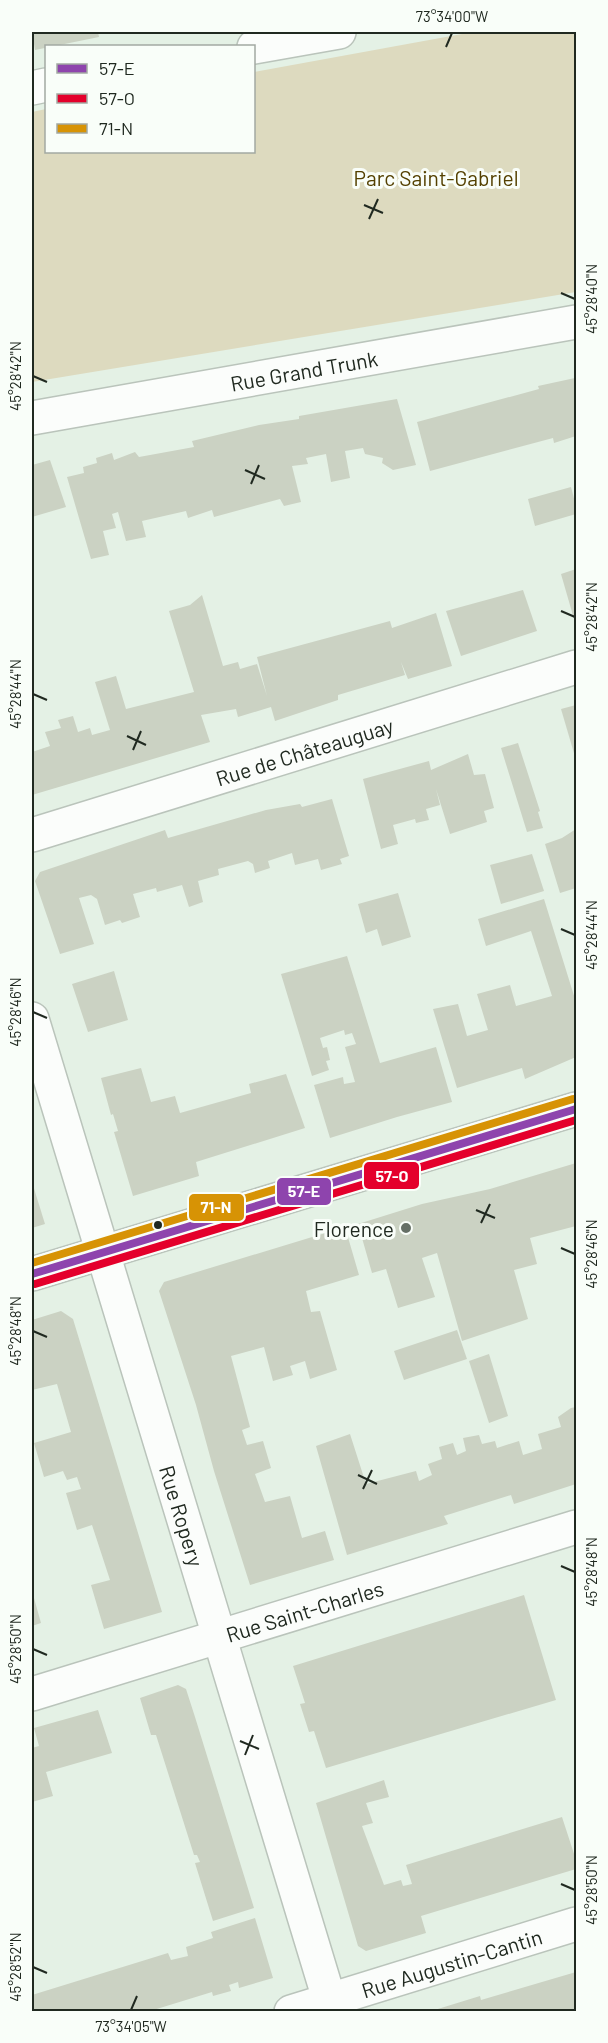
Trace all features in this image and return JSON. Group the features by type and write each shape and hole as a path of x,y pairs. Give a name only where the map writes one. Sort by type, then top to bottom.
{"street":[{"path":"255,47 339,32"},
{"name":"Rue Grand Trunk","path":"32,418 576,322"},
{"name":"Rue de Châteauguay","path":"32,835 576,667"},
{"name":"Rue Ropery","path":"32,1019 331,2006"},
{"path":"32,1274 576,1109"},
{"name":"Rue Saint-Charles","path":"32,1694 576,1527"},
{"name":"Rue Augustin-Cantin","path":"291,2012 331,2006 576,1924"}],"green space":[{"name":"Parc Saint-Gabriel","path":"473,32 576,32 576,292 32,382 32,112 45,109 45,153 255,153 255,72"}],"building":[{"path":"32,32 98,32 99,37 60,45 45,45 45,48 35,50"},
{"path":"575,378 576,436 554,443 553,438 430,471 417,422 539,389 538,386"},
{"path":"397,399 416,465 393,470 382,463 383,458 365,454 363,448 345,451 350,478 331,482 326,454 306,458 308,464 292,466 301,502 284,506 280,499 214,517 212,510 188,518 186,511 142,521 146,537 126,541 118,512 112,514 116,528 103,531 109,555 91,559 67,477 84,473 83,467 97,463 96,458 112,453 114,460 135,452 139,457 194,447 192,441 259,425"},
{"path":"50,460 66,507 32,517 32,465"},
{"path":"571,487 576,514 535,526 528,499"},
{"path":"576,569 576,626 561,574"},
{"path":"523,590 537,631 461,656 446,611"},
{"path":"202,595 223,666 238,662 240,669 257,664 267,696 257,657 390,621 392,628 436,613 452,666 408,679 401,662 405,675 338,695 338,700 275,721 271,707 238,717 236,709 201,715 210,742 32,795 32,752 50,746 45,732 61,728 58,720 73,716 78,732 90,728 92,735 110,730 95,682 116,676 126,709 194,692 169,611 190,605"},
{"path":"576,705 576,760 561,709"},
{"path":"518,743 540,811 538,812 543,828 527,832 501,748"},
{"path":"468,754 474,775 485,774 494,808 484,811 487,822 450,834 436,789 440,805 426,809 429,820 416,823 415,819 393,825 398,844 381,849 363,779 429,761 431,770"},
{"path":"332,799 349,856 340,859 342,864 321,870 318,859 295,865 292,853 268,861 270,868 255,873 253,864 248,861 218,869 219,875 198,881 203,902 189,907 182,885 157,892 156,888 133,894 140,917 122,923 120,920 105,925 97,899 91,895 79,898 94,944 60,954 35,881 40,872 165,830 168,838 266,810 300,804 302,807"},
{"path":"576,829 576,888 560,893 545,844 562,838"},
{"path":"532,854 544,891 501,904 490,865"},
{"path":"398,893 411,937 382,946 377,929 366,933 358,904"},
{"path":"544,899 575,999 574,992 576,992 576,1057 525,1079 522,1068 457,1088 433,1009 458,1004 467,1036 488,1030 477,994 510,985 516,1006 552,996 531,931 486,946 478,919"},
{"path":"347,956 380,1063 436,1047 452,1102 330,1138 314,1085 343,1077 344,1084 355,1082 345,1047 356,1044 352,1033 345,1035 344,1030 320,1038 323,1048 327,1047 330,1060 326,1061 329,1070 312,1076 281,974"},
{"path":"114,971 128,1020 88,1032 72,984"},
{"path":"141,1068 151,1102 175,1096 180,1113 251,1093 249,1084 286,1074 305,1128 196,1162 199,1176 133,1196 114,1132 118,1131 101,1078"},
{"path":"576,1163 576,1226 530,1238 537,1264 514,1270 528,1319 462,1341 437,1253 422,1258 435,1297 398,1308 386,1269 372,1273 358,1224 422,1204 490,1189"},
{"path":"32,1182 45,1224 32,1228"},
{"path":"345,1227 359,1275 306,1291 311,1312 320,1311 337,1370 310,1379 305,1361 290,1366 293,1375 273,1381 264,1347 231,1356 250,1427 242,1430 247,1445 263,1441 271,1468 255,1474 265,1502 290,1496 302,1538 325,1531 334,1560 250,1585 159,1291 164,1282"},
{"path":"61,1311 73,1319 162,1612 104,1629 91,1585 110,1580 92,1525 77,1530 66,1493 81,1489 77,1477 67,1480 63,1471 44,1477 34,1443 71,1432 57,1384 32,1390 32,1320"},
{"path":"457,1330 467,1359 404,1380 394,1351"},
{"path":"489,1354 508,1416 489,1423 469,1361"},
{"path":"576,1407 576,1484 514,1504 511,1495 444,1516 448,1524 347,1555 316,1446 350,1434 366,1484 416,1471 419,1481 432,1475 428,1464 442,1459 439,1447 453,1443 457,1455 466,1451 463,1438 479,1435 482,1444 495,1441 497,1448 519,1441 523,1455 542,1449 538,1434 561,1427 558,1417"},
{"path":"32,1591 41,1623 32,1626"},
{"path":"524,1595 556,1700 326,1768 314,1731 309,1732 300,1704 305,1703 293,1666"},
{"path":"178,1685 186,1689 254,1908 213,1921 195,1863 200,1862 197,1855 194,1855 156,1735 151,1735 140,1698"},
{"path":"98,1710 112,1753 46,1772 53,1796 32,1802 32,1748 39,1746 34,1728"},
{"path":"384,1780 389,1797 366,1803 373,1823 362,1826 384,1885 401,1880 403,1886 412,1884 406,1865 562,1817 576,1860 576,1869 421,1916 426,1933 366,1951 358,1946 316,1803"},
{"path":"255,1918 273,1978 239,1988 238,1982 229,1985 231,1991 213,1996 212,1992 147,2012 133,2012 132,2009 125,2012 32,2012 32,1995 168,1953 171,1960 188,1956 186,1947 213,1938 211,1932"},
{"path":"576,1972 576,2012 428,2012 480,1996 481,2000"}],"transit line":[{"name":"71-N","path":"32,1263 573,1099"},
{"name":"57-E","path":"32,1274 576,1109"},
{"name":"57-O","path":"35,1284 576,1120"}],"place":[{"name":"Florence","path":"406,1228"}]}
